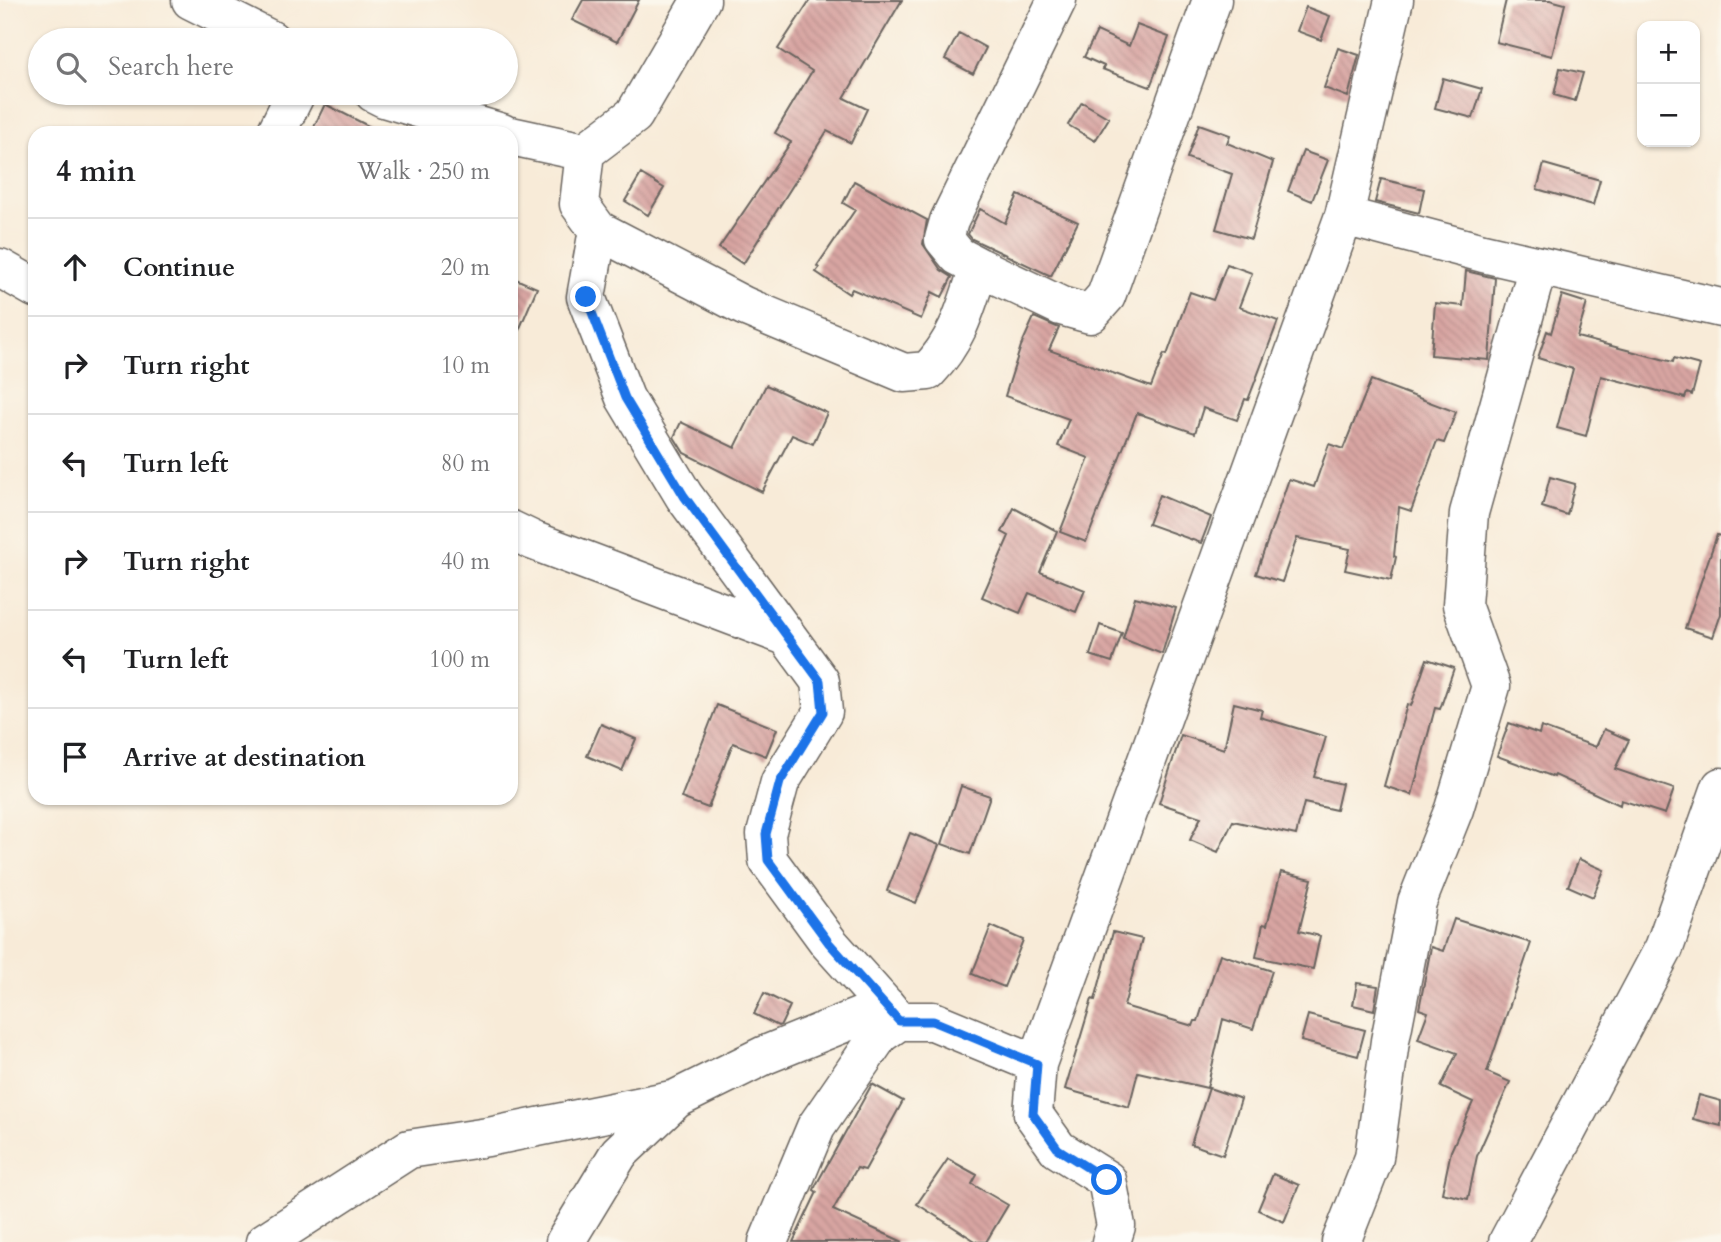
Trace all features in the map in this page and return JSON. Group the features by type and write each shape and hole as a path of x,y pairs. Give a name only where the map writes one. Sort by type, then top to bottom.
{"street":[{"path":"191,0 247,28"},
{"path":"701,0 634,115 585,152 579,204 598,230 744,306 904,373 928,371 944,355 958,329 979,267"},
{"path":"1057,0 949,221 944,239 958,256 979,267 1061,306 1090,314 1106,296 1212,0"},
{"path":"1111,1242 1116,1226 1107,1180 1058,1149 1033,1114 1037,1064 1344,216 1394,0"},
{"path":"280,126 290,105"},
{"path":"408,105 478,126"},
{"path":"518,138 585,152"},
{"path":"1344,216 1538,266 1721,308"},
{"path":"598,230 586,297 625,398 684,496 820,681 823,712 780,782 766,834 768,860 829,943 892,1013"},
{"path":"1341,1242 1374,1158 1390,1041 1417,902 1454,809 1491,686 1462,605 1469,513 1538,266"},
{"path":"0,268 28,284"},
{"path":"518,533 786,636"},
{"path":"1508,1242 1664,948 1705,878 1721,787"},
{"path":"265,1242 410,1149 488,1137 676,1099 765,1055 892,1013 933,1021 1037,1064"},
{"path":"768,1242 816,1127 892,1013"},
{"path":"565,1242 618,1153 676,1099"}],"building":[{"path":"583,0 639,0 617,42 572,20"},
{"path":"810,0 902,0 844,98 867,109 851,143 827,131 743,264 719,248 791,142 775,133 812,71 778,49"},
{"path":"1506,0 1550,0 1565,4 1552,56 1496,42"},
{"path":"1306,7 1330,16 1321,40 1297,31"},
{"path":"1137,25 1169,37 1150,87 1102,69 1104,66 1084,57 1097,31 1129,46"},
{"path":"959,33 986,48 973,74 945,59"},
{"path":"1338,48 1359,55 1348,97 1324,88"},
{"path":"1560,68 1583,73 1575,101 1554,95"},
{"path":"1443,78 1482,89 1473,118 1435,108"},
{"path":"1082,102 1109,118 1095,141 1068,125"},
{"path":"327,105 368,126 314,126"},
{"path":"1199,124 1230,135 1227,143 1273,162 1251,239 1216,229 1232,174 1187,158"},
{"path":"1303,151 1328,160 1312,201 1288,191"},
{"path":"1544,164 1600,180 1593,205 1537,189"},
{"path":"641,174 664,188 648,215 625,201"},
{"path":"1381,179 1424,189 1419,213 1375,202"},
{"path":"854,181 927,220 923,244 941,270 952,277 942,297 932,292 921,319 852,289 849,294 816,272 819,268 817,266 855,210 843,203"},
{"path":"1018,195 1078,222 1051,276 972,239 968,234 980,209 1005,223"},
{"path":"1227,264 1252,273 1239,307 1278,321 1248,400 1245,399 1237,420 1203,408 1195,433 1137,413 1086,542 1060,532 1089,458 1058,446 1069,419 1005,396 1021,346 1034,317 1059,328 1049,350 1151,387 1164,354 1167,355 1190,292 1213,300"},
{"path":"1466,271 1495,278 1489,360 1431,355 1435,303 1463,306"},
{"path":"518,280 537,288 518,333"},
{"path":"1562,295 1587,303 1577,337 1673,362 1674,358 1700,365 1692,395 1687,393 1685,398 1601,376 1586,436 1557,428 1573,369 1538,358 1547,331 1551,333"},
{"path":"1371,380 1456,412 1444,443 1437,441 1411,511 1399,507 1396,557 1391,580 1345,570 1350,549 1297,538 1282,582 1256,574 1289,479 1314,487 1329,444 1343,449"},
{"path":"766,385 827,413 813,444 792,435 762,492 684,453 674,437 681,422 735,448"},
{"path":"1550,477 1575,484 1567,515 1542,507"},
{"path":"1159,495 1211,517 1201,543 1148,524"},
{"path":"1014,508 1057,531 1040,572 1085,590 1076,612 1029,593 1020,613 982,597 1009,536 1002,532"},
{"path":"1717,535 1721,536 1721,614 1713,637 1685,628"},
{"path":"1135,597 1176,608 1162,654 1123,639"},
{"path":"1100,625 1122,633 1112,662 1090,655"},
{"path":"1427,659 1454,668 1440,709 1435,708 1412,795 1384,786 1407,705 1411,706"},
{"path":"1234,703 1262,710 1260,717 1326,737 1314,777 1342,784 1336,810 1304,803 1296,835 1233,821 1218,852 1190,840 1201,817 1159,803 1181,735 1224,749"},
{"path":"717,705 777,729 766,756 733,743 708,808 681,798"},
{"path":"1509,723 1539,734 1541,727 1596,747 1604,729 1629,740 1615,769 1674,789 1665,814 1621,800 1620,805 1555,775 1554,777 1497,756"},
{"path":"601,724 636,739 622,771 587,756"},
{"path":"961,786 990,796 970,854 942,844"},
{"path":"910,833 939,845 916,903 887,891"},
{"path":"1579,859 1604,870 1593,897 1568,886"},
{"path":"1281,872 1312,879 1299,931 1320,936 1313,969 1256,957 1263,924 1267,925"},
{"path":"1454,919 1531,943 1487,1072 1510,1082 1477,1156 1468,1199 1442,1193 1451,1151 1473,1102 1441,1087 1457,1053 1418,1039 1428,1012 1419,1009 1431,947 1443,951"},
{"path":"991,926 1023,940 1004,987 972,974"},
{"path":"1113,932 1142,939 1124,1006 1193,1026 1195,1021 1198,1021 1220,954 1272,971 1253,1029 1223,1019 1207,1088 1138,1072 1129,1107 1065,1089 1092,999 1095,1000"},
{"path":"1357,983 1378,986 1374,1010 1353,1005"},
{"path":"764,993 790,1006 781,1025 754,1014"},
{"path":"1308,1015 1365,1030 1358,1056 1301,1041"},
{"path":"872,1084 903,1101 865,1170 857,1168 833,1210 903,1242 793,1242 817,1192 814,1190 816,1185"},
{"path":"1209,1088 1241,1099 1223,1155 1191,1144"},
{"path":"1699,1095 1721,1101 1721,1126 1693,1119"},
{"path":"948,1159 977,1175 972,1184 1008,1205 986,1242 977,1242 917,1204"},
{"path":"1273,1174 1299,1185 1284,1222 1258,1210"}],"route":[{"path":"586,297 625,398 684,496 820,681 823,712 780,782 766,834 768,860 829,943 899,1021 933,1021 1037,1064 1033,1114 1058,1149 1107,1180"}]}
